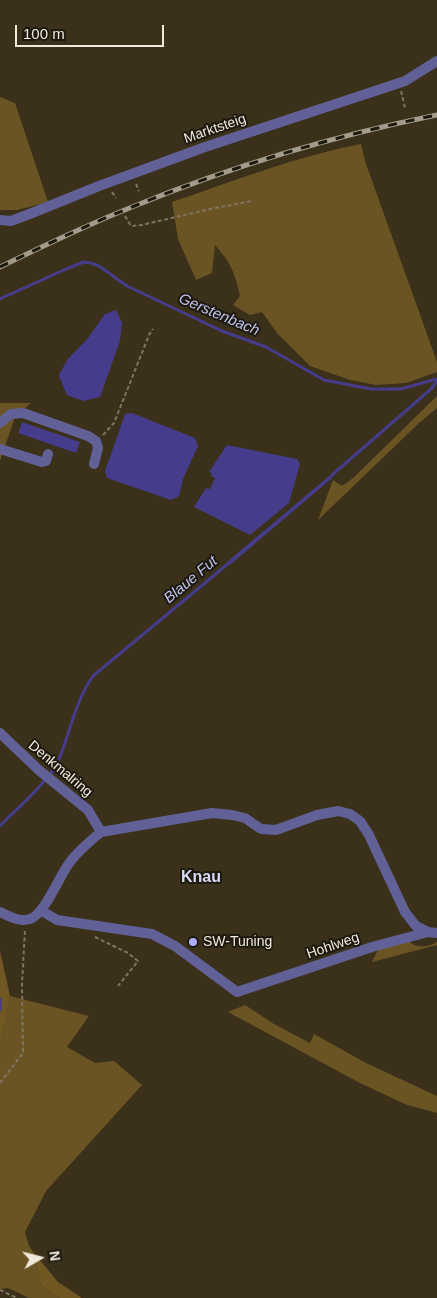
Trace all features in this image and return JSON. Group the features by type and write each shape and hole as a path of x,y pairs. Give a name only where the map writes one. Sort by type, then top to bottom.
{"street":[{"name":"Marktsteig","path":"0,220 11,221 205,147 405,80 437,61"},
{"path":"0,423 11,414 23,413 88,436 96,442 98,448 94,464"},
{"path":"0,449 42,462 46,460 48,454"},
{"name":"Denkmalring","path":"0,733 40,771 88,810 101,832"},
{"path":"0,912 19,920 32,918 42,910 70,862 88,842 101,832 212,814 245,818 261,829 276,830 317,815 338,811 350,814 360,821 369,835 405,912 416,926 433,932"},
{"name":"Hohlweg","path":"42,910 57,920 152,934 175,946 237,992 248,990 372,947 433,932"}],"path":[{"path":"403,96 405,108"},
{"path":"135,181 139,191"},
{"path":"125,216 131,226 142,225 252,201"},
{"path":"96,442 114,423 149,334 153,329"},
{"path":"0,1083 23,1053 22,985 25,942 24,920"},
{"path":"91,933 128,953 138,961 118,986"},
{"path":"0,1290 17,1298"}],"shaded area":[{"path":"0,97 15,103 48,202 17,210 0,210"},
{"path":"361,144 365,161 437,362 437,372 406,383 376,385 350,380 310,366 277,333 262,312 250,315 233,305 240,296 236,281 229,263 215,245 212,273 196,280 178,239 172,202 289,162"},
{"path":"116,310 122,323 120,341 100,397 83,401 67,395 59,376 61,371 68,359 88,338 105,314"},
{"path":"437,396 437,408 318,520 333,480 342,486 353,478"},
{"path":"0,403 31,403 15,417 0,461"},
{"path":"132,413 195,438 198,446 183,479 179,496 171,500 107,478 105,471 125,414"},
{"path":"22,422 80,442 76,453 18,433"},
{"path":"227,445 297,459 300,464 289,503 250,535 194,507 206,488 210,489 215,478 209,472"},
{"path":"335,473 331,479 231,564 227,565 227,562"},
{"path":"409,941 419,946 426,946 437,942 437,945 372,962 379,948"},
{"path":"0,951 10,996 0,1043"},
{"path":"10,996 89,1016 67,1047 95,1063 114,1061 142,1085 46,1191 25,1232 29,1246 34,1253 41,1285 59,1298 29,1298 8,1288 0,1289 0,1043"},
{"path":"245,1005 274,1024 310,1043 314,1034 366,1063 437,1096 437,1113 407,1105 360,1083 228,1012"},
{"path":"34,1253 58,1282 82,1298 59,1298 41,1285"}],"waterway":[{"name":"Gerstenbach","path":"0,299 66,269 84,262 91,263 99,266 127,286 222,331 266,347 324,380 371,389 401,389 437,379"},
{"name":"Blaue Fut","path":"332,475 431,389 437,381"},
{"name":"Blaue Fut","path":"0,826 35,792 56,766 81,697 93,676 229,563"},
{"name":"Blaue Fut","path":"0,999 0,1010"}],"railway":[{"path":"0,267 98,221 206,179 321,143 437,115"}],"place":[{"name":"SW-Tuning","path":"193,942"}],"district":[{"name":"Knau","path":"201,878"}]}
